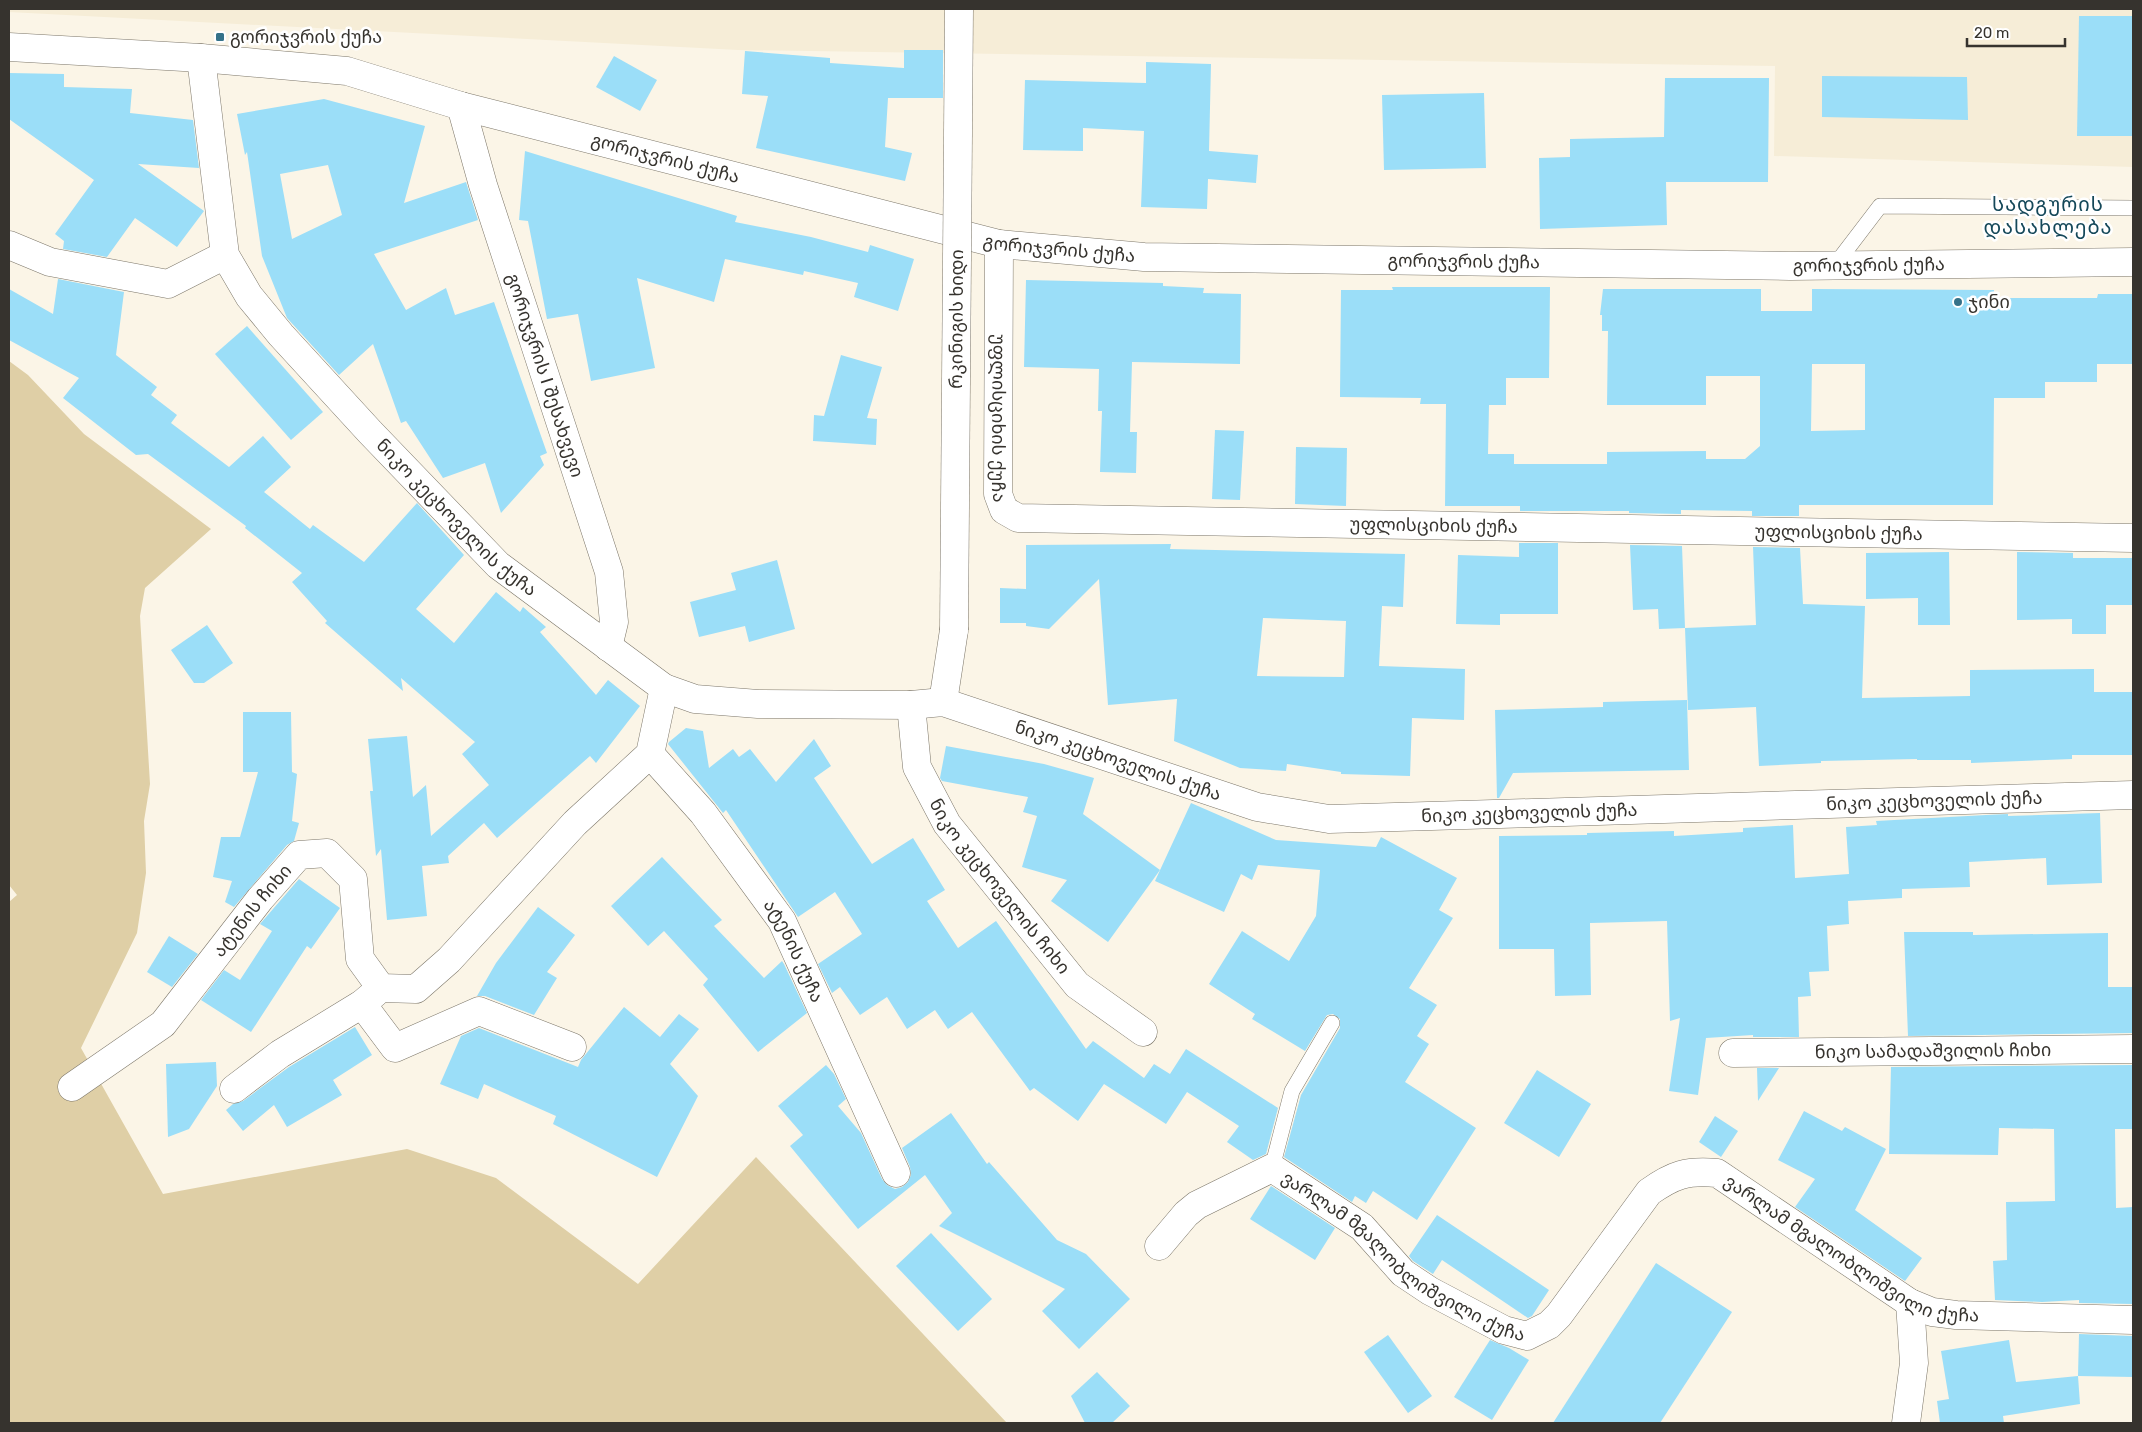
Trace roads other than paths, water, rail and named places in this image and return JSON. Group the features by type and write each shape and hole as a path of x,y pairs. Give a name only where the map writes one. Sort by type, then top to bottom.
{"street":[{"name":"რკინიგის ხიდი","path":"943,702 954,630 959,9"},
{"name":"გორიჯვრის ქუჩა","path":"9,47 201,58 347,71 461,106 999,244 1144,257 1790,266 2133,262"},
{"name":"ნიკო კეცხოველის ქუჩა","path":"201,58 225,255 249,296 281,335 370,432 498,565 664,688 695,699 758,704 912,705 943,702 1257,808 1329,819 2133,795"},
{"name":"გორიჯვრის I შესახვევი","path":"461,106 484,185 609,572 614,622 608,647"},
{"name":"უფლისციხის ქუჩა","path":"999,244 998,494 1004,510 1018,518 2133,538"},
{"path":"9,245 50,262 168,284 225,255"},
{"path":"234,1089 280,1054 372,996 416,989 449,960 575,823 650,754 664,688"},
{"name":"ნიკო კეცხოველის ჩიხი","path":"912,705 917,767 947,824 1077,986 1143,1032"},
{"name":"ატენის ქუჩა","path":"650,754 703,813 782,921 896,1174"},
{"name":"ატენის ჩიხი","path":"72,1087 163,1024 260,898 299,855 327,853 353,879 360,958 372,996 395,1048 479,1012 572,1047"},
{"name":"ნიკო სამადაშვილის ჩიხი","path":"1733,1053 2133,1049"},
{"name":"ვარლამ მგალობლიშვილი ქუჩა","path":"1159,1246 1186,1214 1197,1205 1272,1168 1362,1227 1403,1274 1423,1287 1504,1330 1527,1336 1549,1325 1559,1315 1649,1192 1669,1178 1699,1171 1716,1173 1910,1303 1932,1312 1956,1315 2133,1320"},
{"path":"1906,1423 1914,1363 1910,1303"}],"lane":[{"path":"1835,265 1880,206 2133,208"},
{"path":"1272,1168 1292,1090 1332,1024"}],"place":[{"name":"გორიჯვრის ქუჩა","path":"220,37"},
{"name":"ჯინი","path":"1958,302"}],"district":[{"name":"სადგურის დასახლება","path":"2048,216"}]}
